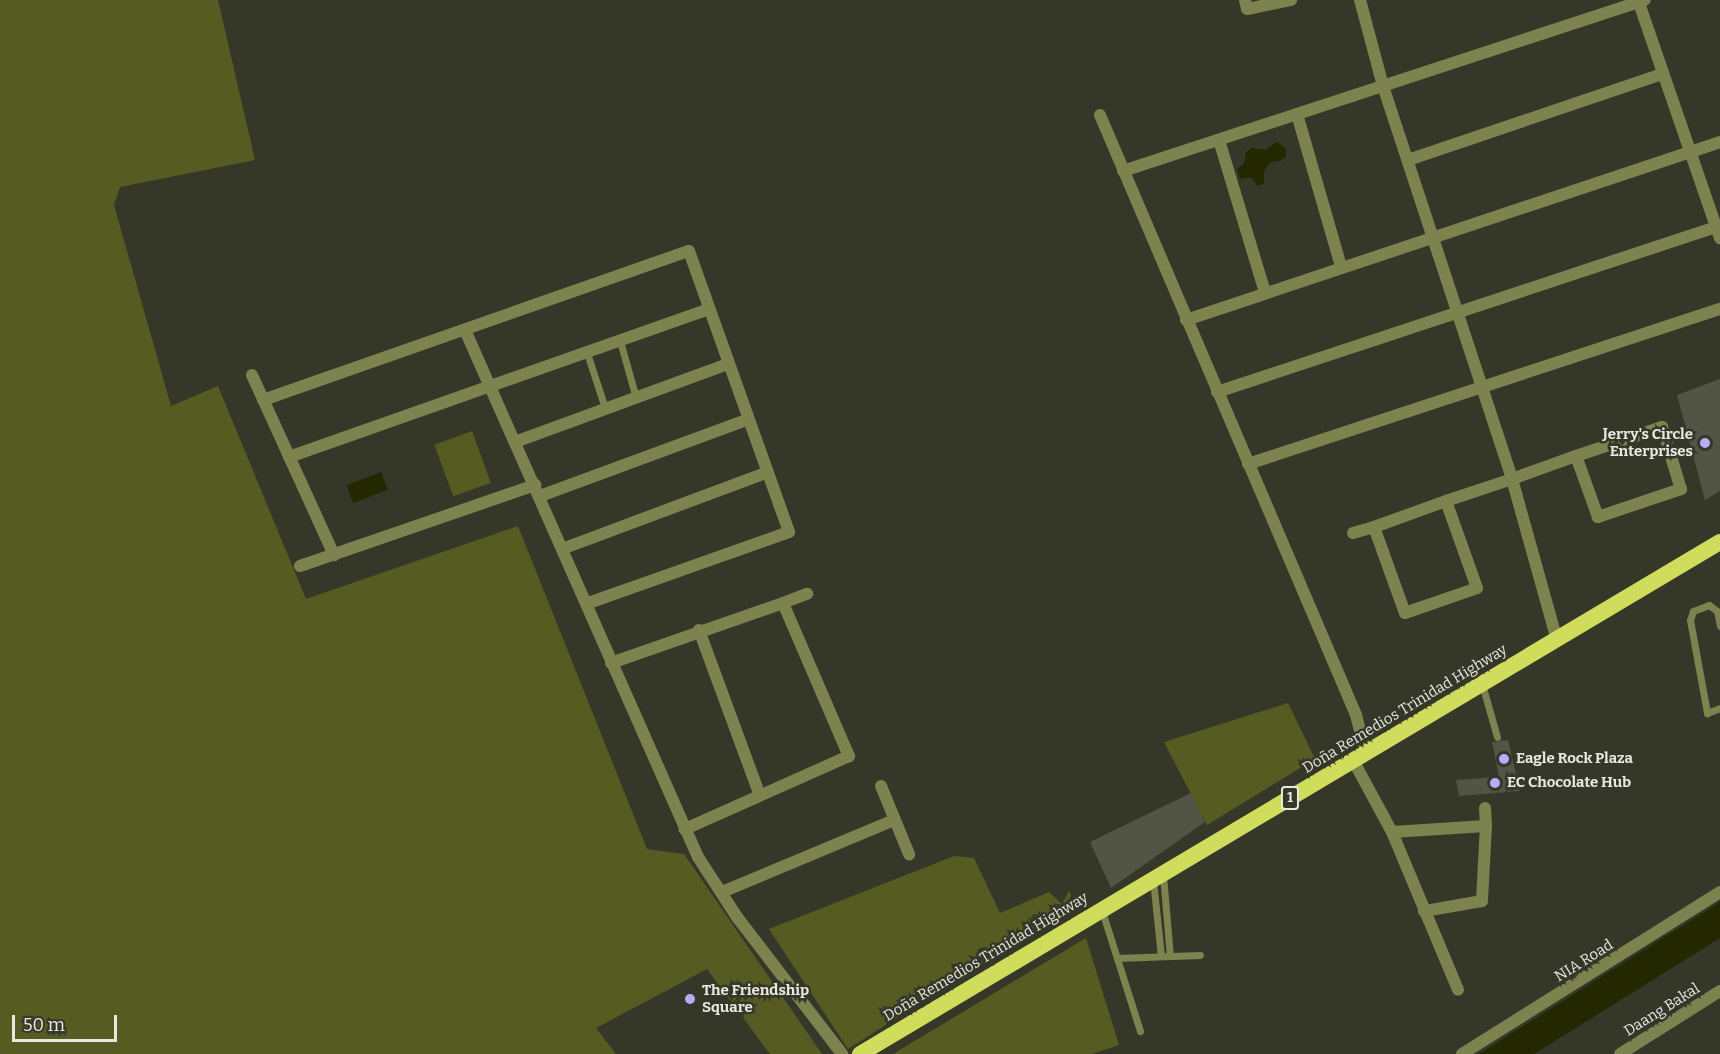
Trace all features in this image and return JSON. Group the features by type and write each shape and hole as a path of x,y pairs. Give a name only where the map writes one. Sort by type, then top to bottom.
{"highway":[{"name":"Doña Remedios Trinidad Highway","path":"860,1054 1101,908 1360,758 1720,542"}],"street":[{"path":"1245,0 1247,9 1291,0"},
{"path":"1360,0 1383,86 1435,238 1512,479 1557,640"},
{"path":"1123,171 1640,1 1662,74 1718,232 1458,313 1217,392"},
{"path":"1408,160 1662,74"},
{"path":"1297,114 1341,266"},
{"path":"1100,115 1356,715 1360,758 1458,990"},
{"path":"1219,140 1265,292"},
{"path":"1186,320 1341,266 1435,238 1720,142"},
{"path":"263,400 689,251 765,473 789,532 586,604"},
{"path":"289,458 492,388 709,309"},
{"path":"1248,464 1720,309"},
{"path":"465,330 685,829 722,892 842,1054"},
{"path":"515,442 728,364"},
{"path":"252,375 334,555"},
{"path":"300,566 747,420"},
{"path":"1353,533 1374,527 1446,501 1512,479 1576,456 1662,427 1681,489 1598,517 1576,456"},
{"path":"562,549 765,473"},
{"path":"1374,527 1405,613 1477,588 1446,501"},
{"path":"611,663 699,630 807,594"},
{"path":"685,829 759,793 849,756 783,603"},
{"path":"699,630 759,793"},
{"path":"880,786 909,854"},
{"path":"1424,911 1482,901 1485,808"},
{"path":"722,892 894,820"},
{"path":"1392,832 1486,826"},
{"name":"NIA Road","path":"1462,1054 1720,892"},
{"name":"Daang Bakal","path":"1620,1054 1720,991"}],"lane":[{"path":"620,341 636,398"},
{"path":"587,352 605,408"},
{"path":"1720,626 1717,610 1709,605 1693,611 1690,620 1707,713 1720,708"},
{"path":"1482,684 1497,737"},
{"path":"1158,875 1170,956"},
{"path":"1158,875 1161,956"},
{"path":"1101,908 1140,1031"},
{"path":"1117,958 1200,955"}],"shaded area":[{"path":"0,0 218,0 255,160 120,187 114,205 171,406 218,386 306,599 518,526 647,849 684,854 822,1054 770,1054 707,969 596,1028 616,1054 0,1054"},
{"path":"1277,142 1286,149 1286,156 1281,161 1270,162 1264,172 1264,183 1258,186 1251,177 1240,179 1237,169 1244,164 1246,152 1252,148 1265,150"},
{"path":"472,431 491,483 453,496 434,445"},
{"path":"381,472 388,490 353,503 346,485"},
{"path":"1288,703 1315,759 1207,825 1164,742"},
{"path":"954,856 974,858 1000,913 1049,892 1062,904 1069,891 1076,903 848,1049 769,929"},
{"path":"1720,902 1720,938 1534,1054 1479,1054"},
{"path":"1086,938 1119,1045 1092,1054 893,1054"}],"building":[{"name":"Jerry's Circle Enterprises","path":"1720,379 1720,491 1705,500 1677,395"},
{"name":"Eagle Rock Plaza","path":"1508,740 1520,791 1459,796 1456,780 1499,777 1492,742"},
{"path":"1191,793 1205,822 1111,888 1090,842"}],"place":[{"name":"Jerry's Circle Enterprises","path":"1705,443"},
{"name":"Eagle Rock Plaza","path":"1504,759"},
{"name":"EC Chocolate Hub","path":"1495,783"},
{"name":"The Friendship Square","path":"690,999"}]}
